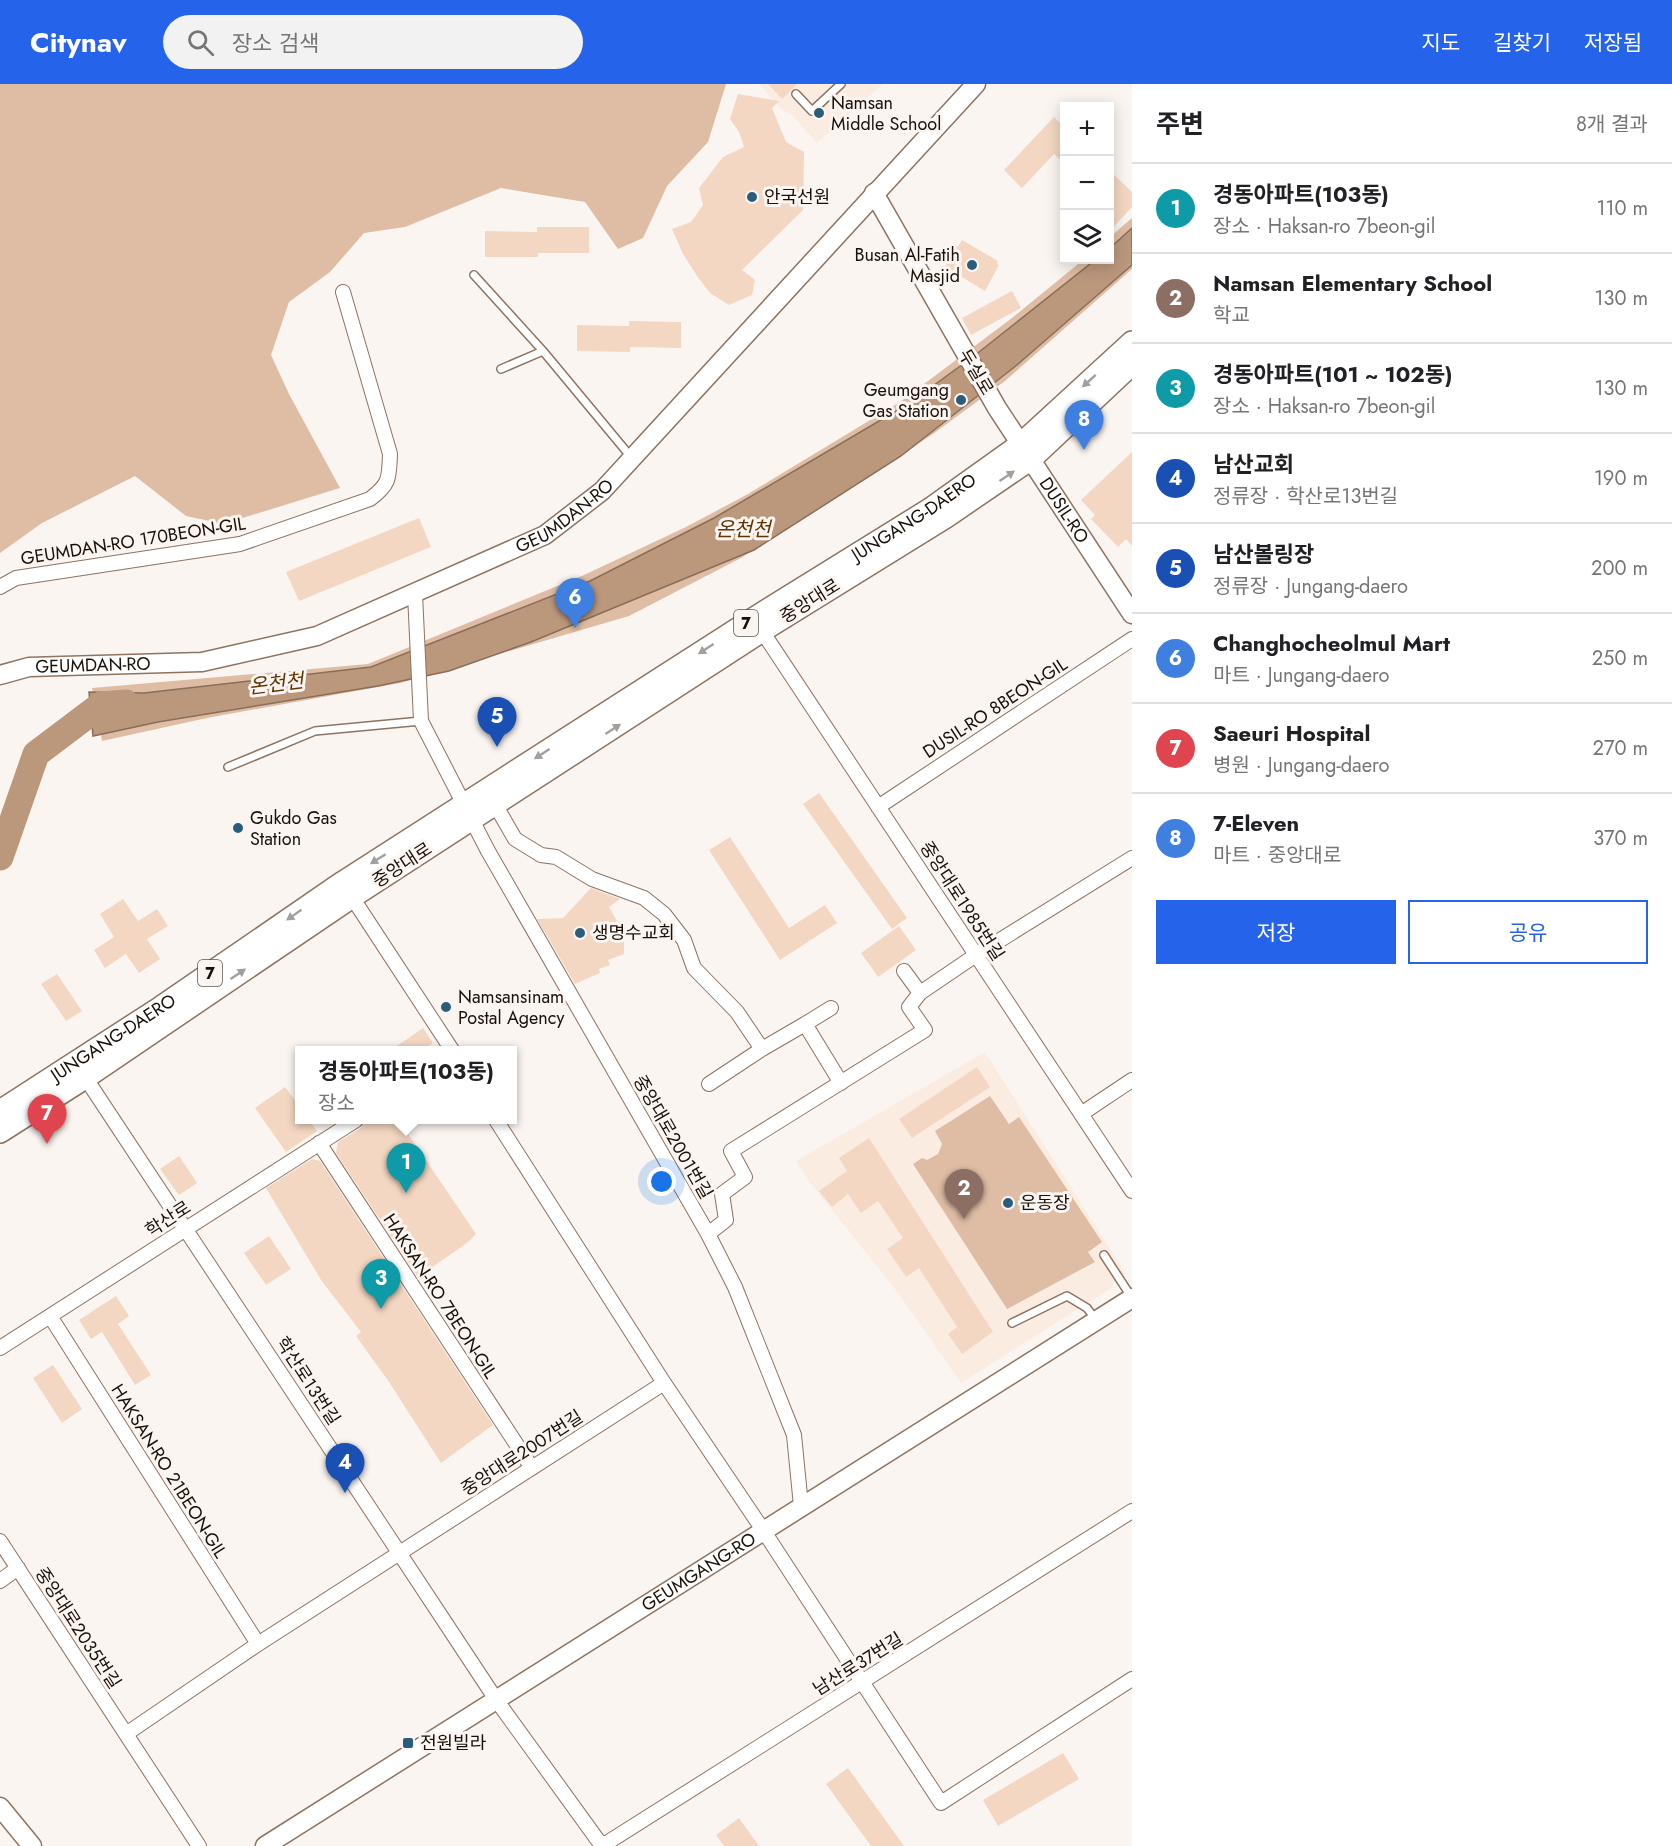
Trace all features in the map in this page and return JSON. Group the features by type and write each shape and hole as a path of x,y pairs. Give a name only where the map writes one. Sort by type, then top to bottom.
{"main road":[{"name":"JUNGANG-DAERO","path":"0,1132 161,1007 469,812 759,615 1026,451 1132,342"},
{"name":"중앙대로","path":"469,812 496,806 762,632 946,517 1132,363"},
{"name":"JUNGANG-DAERO","path":"0,1111 80,1070"}],"street":[{"name":"GEUMDAN-RO","path":"0,675 29,667 202,662 317,636 545,535 602,491 976,84"},
{"name":"두실로","path":"874,194 998,408"},
{"name":"GEUMDAN-RO 170BEON-GIL","path":"0,587 16,578 240,544 370,499 384,489 389,474 390,454 344,292"},
{"name":"DUSIL-RO","path":"998,408 1132,614"},
{"path":"415,594 421,721 469,812"},
{"name":"중앙대로1985번길","path":"762,632 1132,1191"},
{"name":"DUSIL-RO 8BEON-GIL","path":"878,807 1132,639"},
{"path":"496,806 515,839 541,855 555,857 592,879 644,898 664,914 684,940 694,968 737,1012 762,1049"},
{"name":"중앙대로2001번길","path":"469,812 488,851 708,1234 735,1287 794,1435 801,1506"},
{"path":"708,1234 726,1220 722,1194 745,1177 731,1150 925,1030 909,1007 920,993 976,955 1132,858"},
{"path":"347,890 449,1046"},
{"path":"904,971 920,993"},
{"path":"709,1084 831,1008"},
{"path":"805,1024 841,1083"},
{"path":"80,1070 186,1229"},
{"path":"1081,1114 1132,1080"},
{"name":"학산로","path":"0,1348 348,1124"},
{"path":"498,1124 664,1383 941,1803 1132,1679"},
{"name":"HAKSAN-RO 7BEON-GIL","path":"319,1143 532,1468"},
{"name":"학산로13번길","path":"186,1229 497,1701 602,1846"},
{"name":"GEUMGANG-RO","path":"265,1846 1132,1298"},
{"name":"HAKSAN-RO 21BEON-GIL","path":"50,1316 258,1644"},
{"name":"중앙대로2007번길","path":"400,1553 664,1383"},
{"name":"남산로37번길","path":"602,1846 863,1683 1132,1510"},
{"name":"중앙대로2035번길","path":"0,1541 199,1846"},
{"path":"126,1734 258,1644 400,1553"},
{"path":"0,1581 18,1568"},
{"path":"0,1807 32,1846"}],"lane":[{"path":"796,94 812,111 841,84"},
{"path":"474,275 543,351 632,458"},
{"path":"501,369 543,351"},
{"path":"228,767 315,731 421,721"},
{"path":"1104,1255 1132,1298"},
{"path":"1012,1323 1067,1296 1087,1308 1096,1320"}],"shaded area":[{"path":"0,84 726,84 708,142 667,186 643,238 618,249 585,202 501,188 405,227 364,233 330,272 289,302 271,355 289,394 340,488 223,524 186,516 135,476 42,523 0,553"},
{"name":"Namsan Middle School","path":"759,84 883,84 817,143 792,115 782,110"},
{"name":"온천천","path":"1132,218 1132,269 1005,381 933,434 741,558 629,616 400,683 207,718 102,741 92,688 368,664 584,575 686,527 748,494 900,402 1012,318 1078,264 1114,264 1114,234"},
{"path":"985,1052 1126,1274 1113,1283 1111,1288 961,1383 898,1293 809,1181 796,1161"},
{"name":"운동장","path":"990,1096 1009,1124 1019,1117 1102,1242 1088,1252 1095,1262 1007,1309 913,1164 922,1158 927,1160 938,1154 942,1144 935,1131"}],"water":[{"name":"온천천","path":"1132,228 1132,265 1017,365 901,456 754,550 531,642 449,671 378,686 158,722 93,736 89,692 144,693 371,667 590,581 714,518 908,404 974,356 1090,264 1114,264 1114,244"}],"building":[{"path":"768,84 797,84 782,99"},
{"name":"안국선원","path":"738,94 779,101 772,108 786,142 804,152 803,210 742,270 755,280 752,295 729,305 710,293 697,276 683,254 672,229 691,222 703,205 699,188 723,157 744,147 739,132 730,119"},
{"path":"1054,117 1060,123 1060,159 1054,154 1022,188 1004,170"},
{"path":"1114,175 1132,192 1132,207 1114,227"},
{"path":"537,227 589,227 589,253 538,253 538,257 485,257 485,231 537,232"},
{"name":"Busan Al-Fatih Masjid","path":"962,240 998,261 999,265 985,291 945,267 949,260 943,257 952,243 958,247"},
{"path":"1012,291 1021,308 971,335 962,318"},
{"path":"629,321 681,322 681,348 630,347 630,352 577,351 577,325 629,326"},
{"path":"1132,452 1132,546 1126,539 1118,547 1091,519 1095,515 1081,500"},
{"path":"419,518 431,547 299,601 286,572"},
{"path":"819,793 907,918 892,929 803,804"},
{"path":"730,837 789,928 825,905 837,923 780,960 709,850"},
{"name":"생명수교회","path":"591,888 620,899 609,907 617,921 613,924 624,943 624,954 608,960 610,965 599,969 600,973 575,984 537,919 563,918"},
{"path":"123,899 138,921 157,909 168,926 147,939 160,959 139,973 126,954 105,968 94,950 114,937 100,914"},
{"path":"899,926 916,950 878,977 861,953"},
{"path":"57,974 82,1011 66,1021 41,984"},
{"path":"423,1028 433,1043 428,1046 397,1046"},
{"path":"977,1067 990,1087 912,1138 899,1119"},
{"path":"285,1087 295,1100 295,1124 312,1124 317,1131 286,1152 255,1108"},
{"path":"364,1124 401,1124 476,1234 467,1243 418,1277 336,1153 338,1142"},
{"path":"869,1138 993,1332 962,1354 948,1334 957,1327 919,1268 906,1277 887,1249 903,1238 878,1201 861,1213 848,1194 832,1207 819,1191 847,1171 839,1158"},
{"path":"179,1156 197,1183 179,1195 160,1169"},
{"path":"312,1159 320,1161 493,1425 441,1463 389,1382 356,1336 361,1332 321,1280 266,1188"},
{"path":"269,1236 291,1269 266,1285 244,1253"},
{"path":"116,1296 129,1316 118,1324 151,1375 135,1385 102,1332 91,1339 79,1320"},
{"path":"53,1365 82,1409 62,1423 33,1378"},
{"path":"1063,1753 1079,1779 998,1826 983,1800"},
{"path":"848,1768 904,1846 871,1846 826,1784"},
{"path":"739,1818 759,1846 724,1846 716,1835"}],"waterway":[{"name":"온천천","path":"0,857 36,754 101,705 126,703"}],"place":[{"name":"Namsan Middle School","path":"819,113"},
{"name":"안국선원","path":"752,197"},
{"name":"Busan Al-Fatih Masjid","path":"972,265"},
{"name":"Geumgang Gas Station","path":"961,400"},
{"name":"7-Eleven","path":"1084,450"},
{"name":"Changhocheolmul Mart","path":"575,628"},
{"name":"남산볼링장","path":"497,747"},
{"name":"Gukdo Gas Station","path":"238,828"},
{"name":"생명수교회","path":"580,933"},
{"name":"Namsansinam Postal Agency","path":"446,1007"},
{"name":"Saeuri Hospital","path":"47,1144"},
{"name":"경동아파트(103동)","path":"406,1193"},
{"name":"운동장","path":"1008,1203"},
{"name":"Namsan Elementary School","path":"964,1219"},
{"name":"경동아파트(101 ~ 102동)","path":"381,1309"},
{"name":"남산교회","path":"345,1493"},
{"name":"전원빌라","path":"408,1743"}]}
